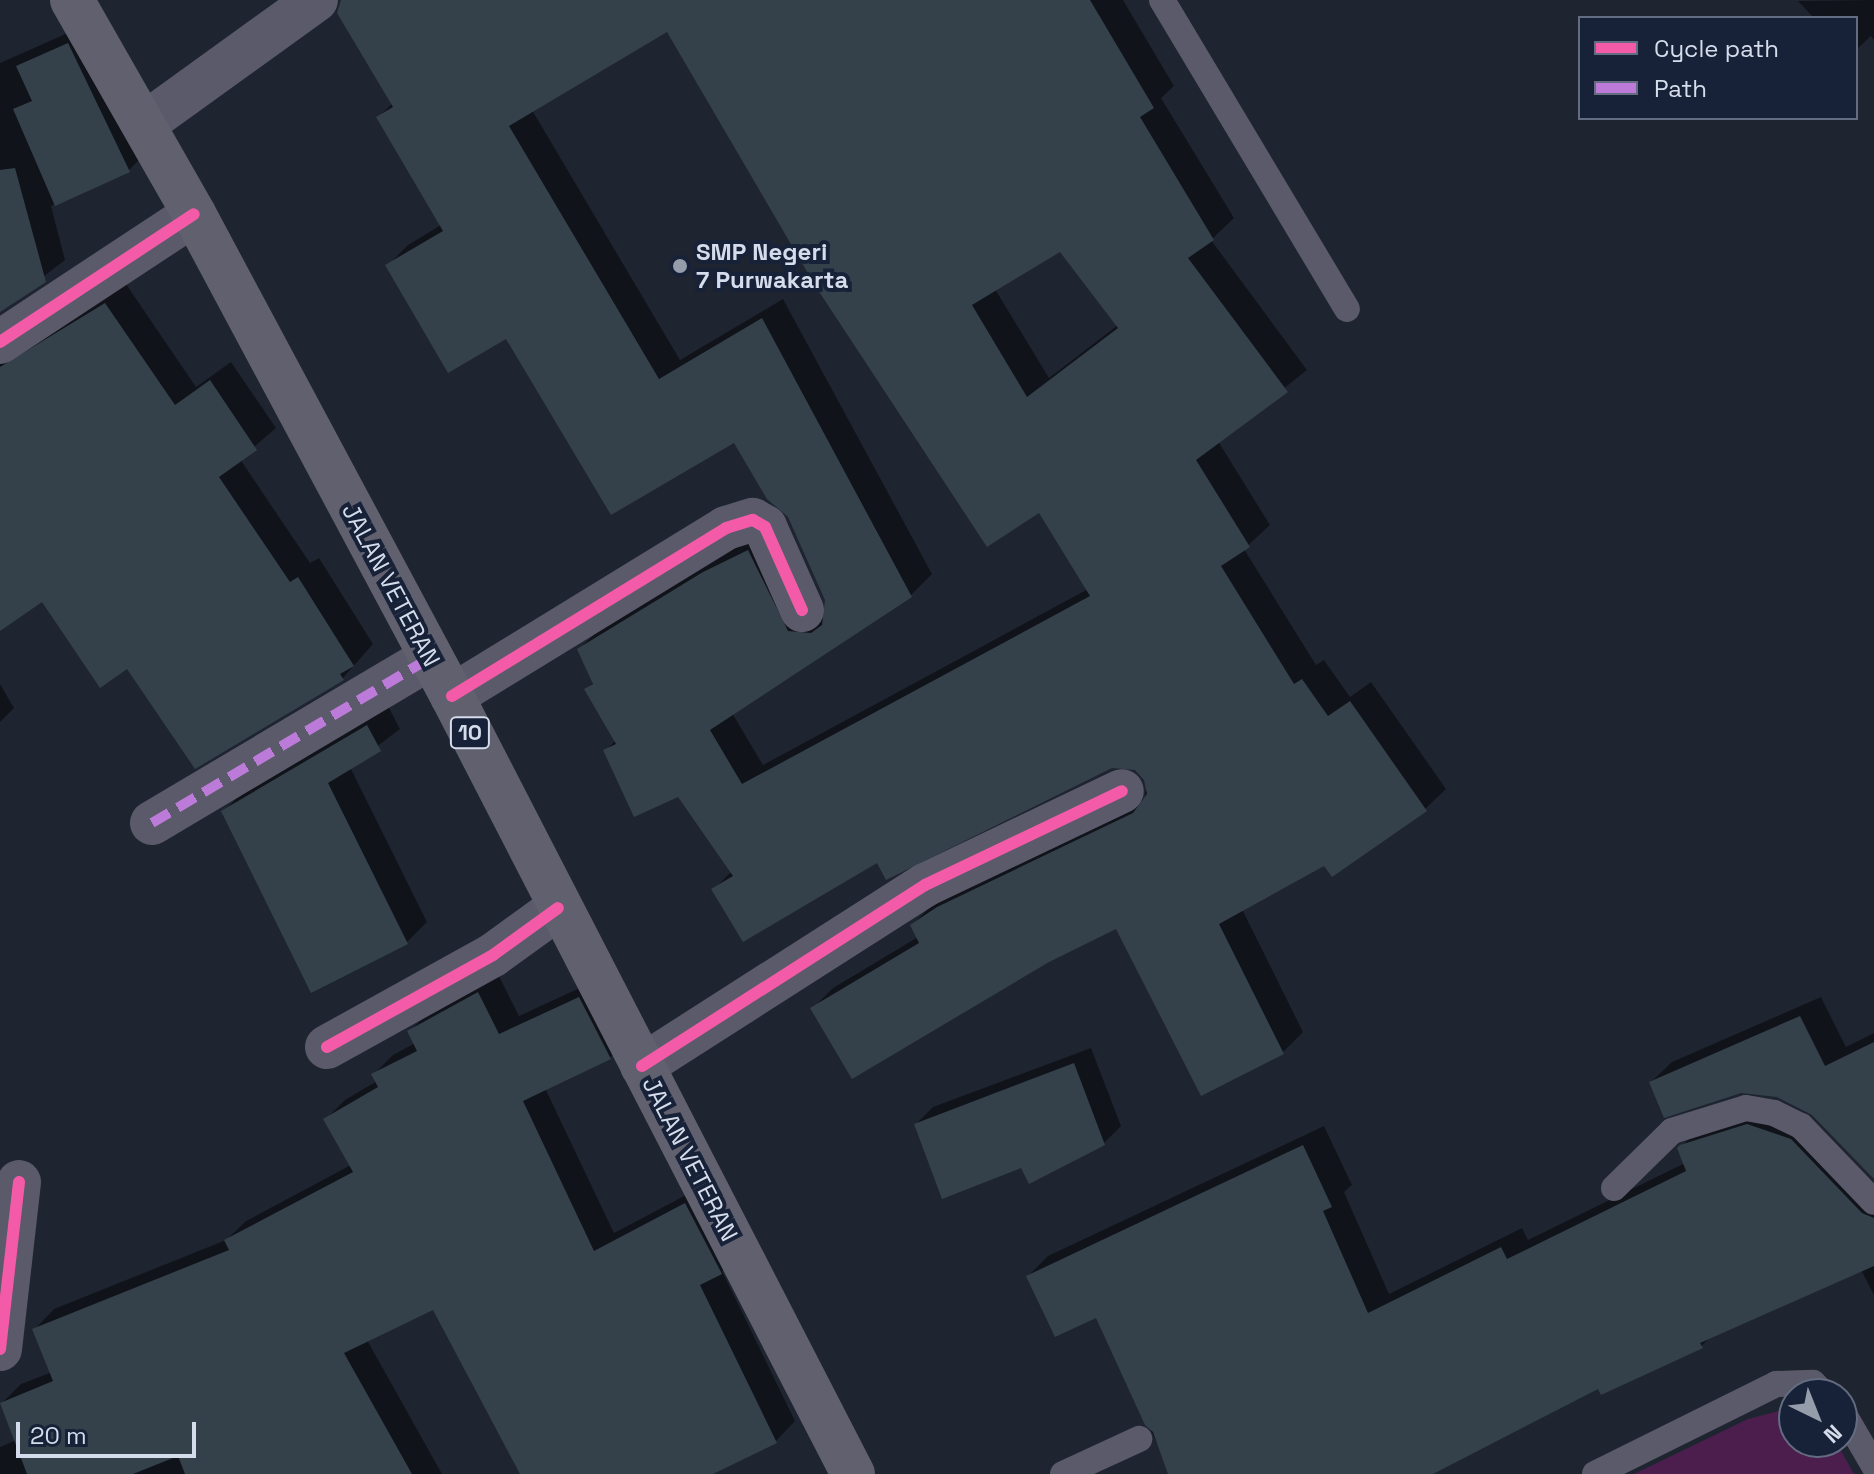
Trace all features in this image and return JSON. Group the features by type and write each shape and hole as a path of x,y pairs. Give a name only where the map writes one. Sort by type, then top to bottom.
{"highway":[{"name":"JALAN VETERAN","path":"72,0 194,214 452,696 558,908 642,1066 843,1470"}],"street":[{"path":"144,124 316,0"},
{"path":"0,342 194,214"},
{"path":"452,696 713,536 753,520 765,527 802,610"},
{"path":"152,823 430,658"},
{"path":"642,1066 925,885 1122,791"},
{"path":"327,1047 493,955 558,908"},
{"path":"0,1349 19,1182"}],"lane":[{"path":"1162,0 1347,309"},
{"path":"1614,1188 1672,1131 1746,1108 1801,1126 1874,1202"},
{"path":"1595,1474 1778,1384"},
{"path":"1858,1438 1874,1466"},
{"path":"1063,1474 1139,1439"}],"shaded area":[{"path":"1778,1411 1778,1458 1845,1458 1854,1474 1634,1474 1748,1419"}],"building":[{"path":"341,0 1090,0 1154,108 1140,117 1214,240 1188,258 1288,392 1196,460 1250,547 1221,566 1294,684 1302,679 1328,716 1350,701 1427,811 1332,877 1324,866 1219,924 1284,1054 1201,1096 1116,929 1049,962 852,1079 810,1008 919,943 910,925 937,907 1133,813 1147,794 1144,780 1135,770 1112,768 886,880 877,863 743,942 711,889 733,876 678,797 634,817 603,750 616,744 584,689 593,684 577,649 703,572 748,550 788,631 811,633 822,625 825,600 788,517 767,499 734,443 611,515 506,339 448,373 385,265 443,231 376,117 393,107 337,13","holes":["667,32 816,287 987,547 1039,513 1090,596 742,784 710,730 912,597 762,318 659,379 509,126","1060,252 1118,328 1027,397 972,305"]},
{"path":"68,43 130,172 55,206 13,109 32,101 16,66"},
{"path":"15,168 46,282 0,312 0,170"},
{"path":"105,303 175,405 210,380 257,450 219,477 290,582 298,577 354,666 340,674 344,680 195,769 127,669 100,688 42,602 0,631 0,367"},
{"path":"367,725 381,751 328,783 408,944 311,993 221,811"},
{"path":"478,992 499,1034 579,997 611,1059 523,1101 594,1251 685,1203 722,1274 700,1285 777,1443 713,1474 520,1474 433,1310 344,1353 412,1474 185,1474 178,1456 133,1474 27,1474 0,1403 53,1381 32,1329 229,1250 224,1240 353,1172 323,1119 378,1087 371,1074 417,1051 407,1031"},
{"path":"1800,1016 1825,1066 1874,1042 1874,1179 1812,1115 1777,1097 1741,1093 1664,1118 1649,1082"},
{"path":"1074,1063 1105,1145 1029,1184 1021,1168 942,1199 914,1124"},
{"path":"1747,1124 1791,1139 1862,1213 1874,1218 1874,1266 1700,1343 1703,1348 1601,1395 1598,1389 1433,1474 1168,1474 1153,1432 1145,1425 1096,1318 1055,1337 1026,1276 1303,1145 1332,1207 1323,1211 1368,1313 1501,1247 1507,1259 1686,1171 1677,1148 1680,1145"}],"marked path":[{"path":"152,823 430,658"}],"cycle path":[{"path":"0,342 194,214"},
{"path":"452,696 726,528 753,520 765,527 802,610"},
{"path":"642,1066 925,885 1122,791"},
{"path":"327,1047 493,955 558,908"},
{"path":"0,1349 19,1182"}],"place":[{"name":"SMP Negeri 7 Purwakarta","path":"680,266"}]}
